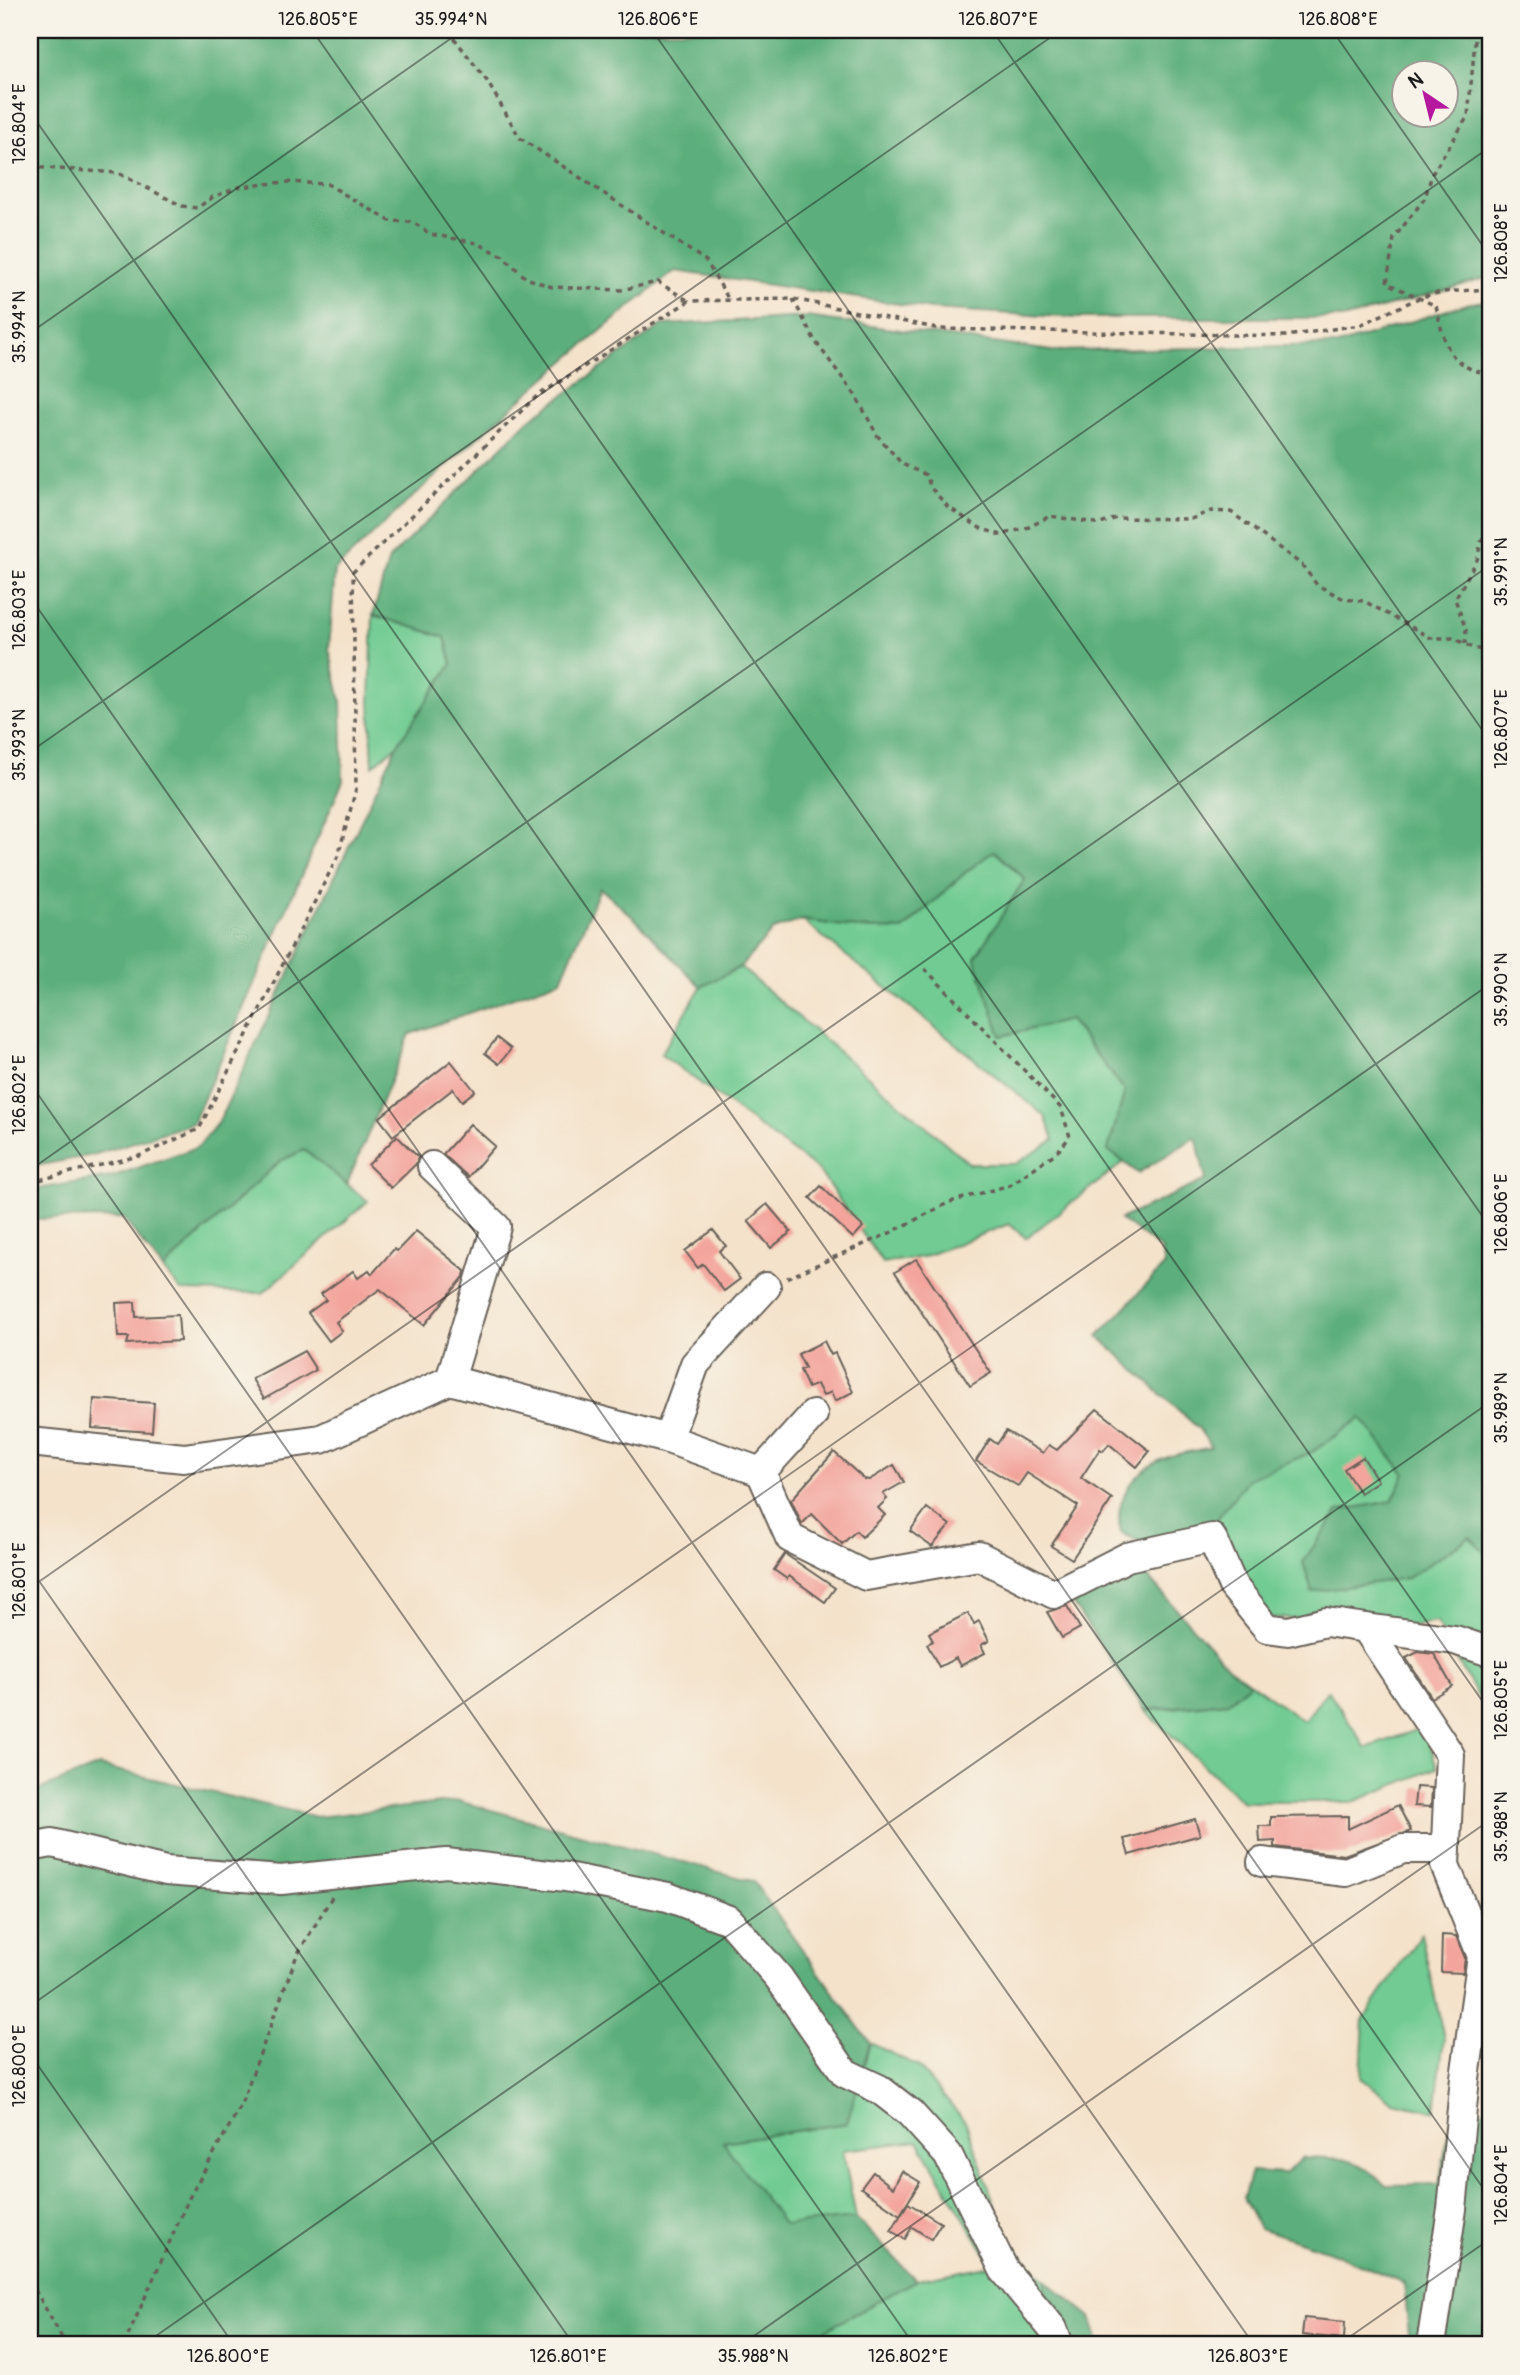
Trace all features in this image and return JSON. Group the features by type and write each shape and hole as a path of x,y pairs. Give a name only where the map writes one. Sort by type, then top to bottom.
{"street":[{"path":"432,1166 496,1227 450,1380"},
{"path":"668,1439 695,1364 766,1287"},
{"path":"30,1442 184,1458 321,1439 450,1380 668,1439 761,1472 790,1538 866,1576 979,1556 1054,1594 1127,1557 1212,1538 1233,1586 1267,1628 1288,1630 1326,1622 1455,1640 1490,1652"},
{"path":"761,1472 813,1415"},
{"path":"1366,1628 1450,1755 1445,1865 1482,1956 1465,2078 1452,2209 1432,2345"},
{"path":"30,1847 52,1843 166,1871 281,1880 446,1863 566,1877 668,1897 729,1920 779,1978 845,2073 879,2089 910,2113 948,2155 1004,2270 1054,2329 1059,2345"},
{"path":"1262,1861 1346,1872 1403,1849 1446,1849"}],"path":[{"path":"448,30 487,81 520,138 706,261 729,300"},
{"path":"1476,30 1468,116 1432,174 1425,198 1394,238 1387,283 1407,295 1421,297 1436,306 1452,357 1470,371 1490,374"},
{"path":"30,167 118,173 182,206 197,208 213,197 239,187 285,182 327,184 390,221 413,222 430,233 477,243 503,256 526,278 552,287 621,290 658,282 689,301"},
{"path":"30,1182 139,1156 198,1129 338,856 356,789 353,572 537,396 689,301 793,299 940,329 1286,336 1360,325 1421,297 1442,292 1490,289"},
{"path":"793,299 815,341 856,396 877,435 902,464 926,475 931,488 948,507 980,528 1001,535 1029,527 1050,516 1101,524 1116,518 1191,519 1211,511 1231,512 1302,565 1317,585 1344,599 1364,601 1431,638 1453,638 1475,649 1490,649"},
{"path":"1465,644 1466,630 1455,599 1477,560 1480,542 1490,521"},
{"path":"766,1287 892,1232 950,1202 1010,1185 1057,1152 1070,1137 1061,1108 924,968"},
{"path":"124,2345 189,2198 240,2107 297,1955 347,1873"},
{"path":"30,2281 66,2345"}],"green space":[{"path":"30,30 1490,30 1490,277 1346,318 1078,318 932,309 675,271 501,416 335,570 329,649 341,700 343,780 193,1123 93,1155 30,1167"},
{"path":"1490,300 1490,1557 1470,1537 1407,1578 1312,1592 1303,1562 1338,1511 1392,1501 1405,1474 1361,1418 1312,1452 1248,1479 1213,1524 1141,1542 1121,1533 1119,1520 1123,1497 1137,1477 1156,1462 1168,1457 1211,1447 1199,1429 1098,1336 1165,1265 1161,1249 1120,1219 1206,1180 1196,1137 1138,1173 1108,1150 1125,1091 1070,1020 1001,1036 975,958 1025,879 994,851 967,871 903,930 858,928 802,920 773,930 740,967 701,987 636,920 600,888 561,980 410,1034 347,1184 304,1150 280,1161 163,1269 123,1218 30,1219 30,1190 111,1177 198,1147 219,1121 397,745 452,664 445,637 373,615 389,559 530,419 662,325 807,317 1052,351 1338,345 1466,304"},
{"path":"373,615 445,637 452,664 397,745 373,766 370,701"},
{"path":"994,850 1025,879 975,958 1002,1036 1069,1020 1125,1091 1108,1150 1124,1162 1026,1238 1009,1224 923,1257 883,1263 819,1171 661,1054 701,987 740,967 970,1164 1015,1164 1054,1140 1045,1116 802,920 858,928 903,930"},
{"path":"304,1150 368,1201 263,1293 181,1291 163,1269 280,1161"},
{"path":"1361,1417 1405,1474 1392,1501 1407,1578 1470,1537 1490,1557 1490,1718 1436,1622 1404,1628 1265,1617 1231,1564 1213,1524 1248,1479 1306,1454"},
{"path":"1135,1563 1229,1668 1250,1683 1228,1702 1145,1710 1066,1594"},
{"path":"1250,1683 1304,1721 1328,1690 1366,1748 1425,1727 1437,1768 1353,1802 1243,1802 1145,1711 1228,1702"},
{"path":"99,1766 317,1817 458,1801 753,1881 870,2043 847,2123 723,2142 784,2225 856,2218 916,2280 822,2332 831,2345 30,2345 30,1793"},
{"path":"1421,1934 1444,2038 1435,2111 1393,2102 1361,2078 1364,2018"},
{"path":"870,2043 918,2066 966,2123 1007,2239 1045,2280 1043,2345 831,2345 821,2332 916,2280 992,2265 918,2141 843,2150 856,2218 784,2226 723,2142 847,2123"},
{"path":"1490,2109 1490,2345 1410,2345 1404,2283 1329,2251 1259,2228 1243,2198 1251,2172 1284,2174 1303,2157 1349,2160 1366,2168 1386,2185 1439,2184 1451,2120"},
{"path":"1045,2280 1091,2317 1100,2345 1043,2345"}],"building":[{"path":"497,1038 511,1049 499,1064 485,1053"},
{"path":"451,1061 475,1091 462,1101 453,1089 393,1136 379,1118"},
{"path":"470,1124 495,1146 468,1177 443,1154"},
{"path":"397,1136 418,1157 416,1164 391,1188 368,1165"},
{"path":"821,1186 863,1227 853,1238 810,1198"},
{"path":"767,1204 791,1232 771,1248 748,1221"},
{"path":"713,1230 726,1246 719,1251 740,1279 724,1291 703,1264 698,1268 685,1251"},
{"path":"416,1231 465,1271 464,1277 424,1325 380,1289 336,1322 342,1331 329,1341 308,1313 326,1300 321,1294 353,1271 358,1278 369,1270 372,1274 394,1249 397,1251"},
{"path":"916,1259 991,1373 970,1386 895,1272"},
{"path":"135,1302 136,1317 178,1315 180,1341 127,1344 129,1337 118,1337 116,1303"},
{"path":"824,1341 831,1355 835,1353 853,1392 835,1401 831,1392 823,1396 817,1384 808,1388 800,1370 805,1368 798,1354"},
{"path":"304,1351 316,1370 264,1399 252,1379"},
{"path":"94,1399 154,1403 152,1432 92,1428"},
{"path":"1097,1409 1150,1451 1137,1467 1109,1444 1103,1451 1100,1449 1081,1478 1112,1499 1072,1559 1051,1546 1078,1506 1027,1473 1018,1486 976,1461 990,1439 997,1444 1006,1431 1043,1453 1049,1445 1057,1450"},
{"path":"834,1452 864,1479 869,1480 894,1465 904,1482 883,1494 887,1499 878,1508 885,1515 862,1537 856,1531 842,1544 812,1514 802,1524 791,1500"},
{"path":"1363,1457 1378,1481 1360,1493 1344,1469"},
{"path":"927,1508 950,1525 932,1547 910,1531"},
{"path":"785,1554 835,1588 825,1602 789,1576 787,1579 774,1570"},
{"path":"1067,1606 1080,1628 1062,1638 1047,1612"},
{"path":"968,1613 974,1624 979,1621 989,1641 981,1645 985,1653 960,1666 956,1658 939,1667 927,1644 933,1641 929,1633"},
{"path":"1418,1652 1434,1654 1452,1686 1432,1698 1406,1658"},
{"path":"1416,1787 1432,1788 1431,1807 1414,1806"},
{"path":"1398,1805 1411,1831 1344,1855 1275,1847 1275,1841 1260,1842 1259,1826 1271,1826 1271,1817 1348,1816 1348,1829"},
{"path":"1195,1819 1200,1835 1129,1855 1124,1839"},
{"path":"1442,1935 1456,1936 1465,1958 1463,1973 1441,1972"},
{"path":"902,2171 920,2182 900,2215 861,2188 873,2172 893,2188"},
{"path":"908,2203 941,2223 931,2239 912,2227 905,2239 891,2231"},
{"path":"1304,2318 1345,2322 1344,2339 1302,2335"}]}
